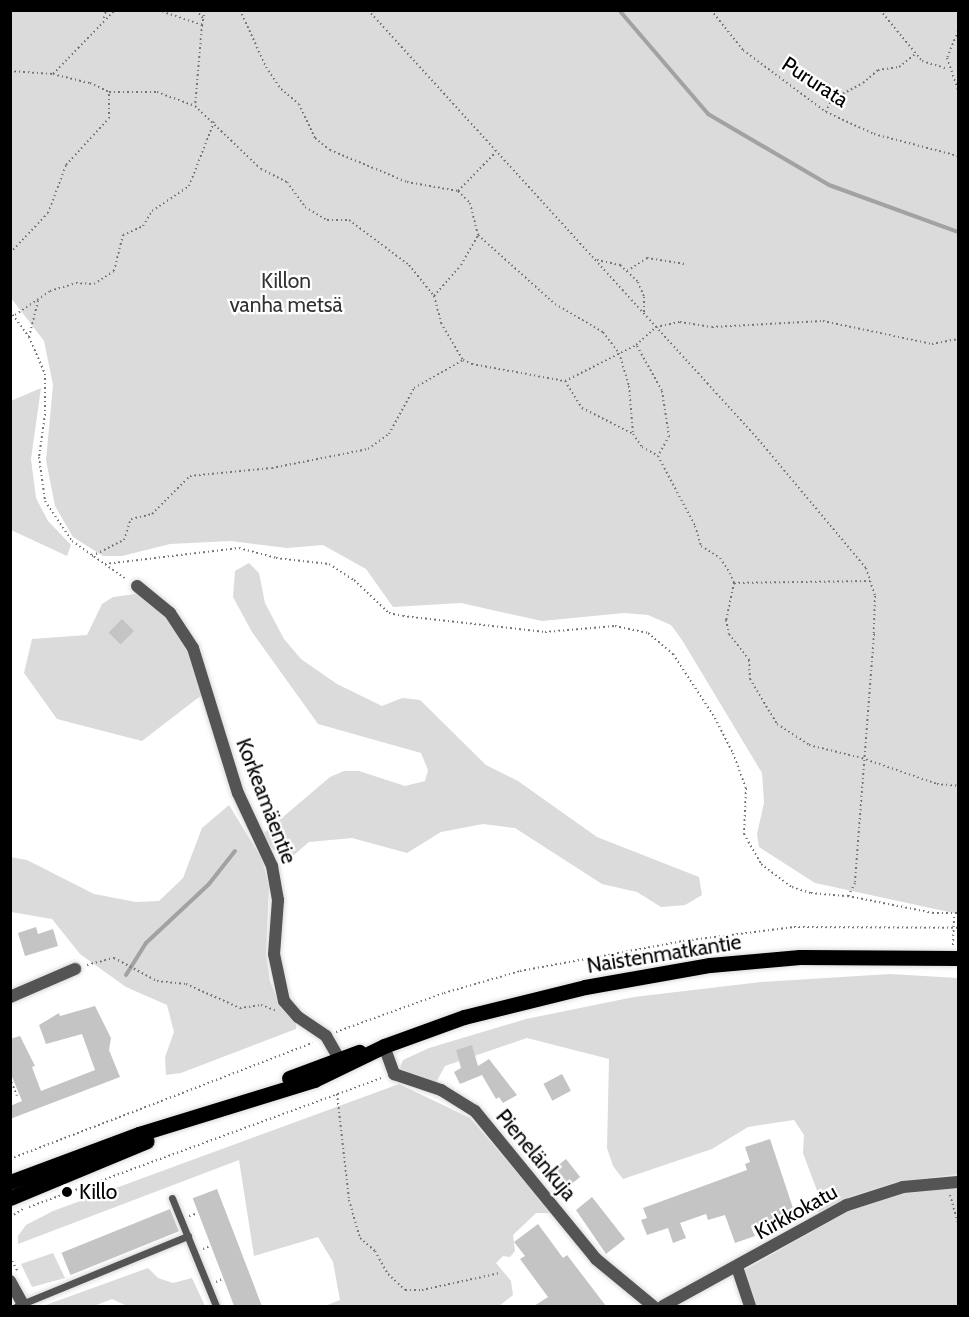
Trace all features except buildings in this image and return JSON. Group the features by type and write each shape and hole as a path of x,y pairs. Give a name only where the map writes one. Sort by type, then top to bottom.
{"main road":[{"name":"Naistenmatkantie","path":"10,1182 96,1149 232,1105 384,1046 508,1005 650,974 800,957 958,958"},
{"name":"Naistenmatkantie","path":"10,1198 182,1123"}],"street":[{"name":"Korkeamäentie","path":"137,586 171,613 194,648 235,784 273,866 278,900 276,970 284,1001 298,1017 326,1036 342,1062"},
{"path":"10,997 75,969"},
{"path":"384,1046 394,1074"},
{"name":"Pienelänkuja","path":"394,1074 441,1090 475,1111 596,1259 653,1306"},
{"name":"Kirkkokatu","path":"663,1306 847,1205 903,1187 952,1182"},
{"path":"737,1267 750,1306"},
{"path":"10,1281 21,1306"}],"lane":[{"path":"172,1198 216,1306"},
{"path":"21,1306 188,1236"}],"path":[{"path":"104,18 105,10"},
{"path":"53,74 104,18 115,10"},
{"path":"158,10 202,25"},
{"path":"196,10 203,18"},
{"path":"195,106 205,10"},
{"path":"240,10 266,67 281,89 299,104 315,138 330,150 390,176 426,188 441,185 458,191 470,203 478,234 555,304 603,332 619,353 629,386 633,434"},
{"path":"368,10 495,154 597,260 808,497 866,568 872,581 874,634 862,758 855,883 848,896"},
{"name":"Pururata","path":"711,10 743,50 826,112 874,134 958,156"},
{"path":"880,10 922,61 948,69"},
{"path":"958,31 946,58 948,69 958,90"},
{"path":"826,112 831,100 864,83 878,70 899,67 916,53"},
{"path":"10,71 53,74 90,82 109,92 157,92 195,106 214,121 261,169 287,182 305,207 327,220 349,220 387,245 434,296 441,323 463,360"},
{"path":"10,253 48,213 66,165 109,118 109,92"},
{"path":"15,315 50,291 76,283 94,284 114,271 123,235 142,226 152,211 189,186 214,121"},
{"path":"458,191 495,154"},
{"path":"434,296 461,265 478,234"},
{"path":"627,272 647,258 686,264"},
{"path":"597,260 610,261 627,272 644,297 644,313"},
{"path":"29,337 38,300"},
{"path":"10,311 15,315 42,361 47,387 39,457 45,501 72,541 137,586"},
{"path":"92,556 124,540 131,519 152,514 190,476 272,468 368,448 389,434 414,388 463,360 566,381 636,345 656,327 680,322 712,327 823,321 932,344 958,339"},
{"path":"636,345 662,392 669,436 657,456"},
{"path":"566,381 582,408 633,434 642,447 657,456 701,546 720,558 734,583 726,620 729,634 749,660 750,680 777,724 809,746 862,758 937,784 958,786"},
{"path":"105,564 239,548 276,558 329,564 354,580 388,612 403,616 545,632 615,626 648,633 672,654 715,718 734,753 746,788 744,834 754,856 792,887 811,893 848,896 954,915 958,913"},
{"path":"734,583 872,581"},
{"path":"954,915 954,928"},
{"path":"75,969 114,958 157,981 186,984 240,1008 261,1005 298,1017"},
{"path":"10,1217 23,1209 394,1074"},
{"path":"10,1078 17,1096"},
{"path":"338,1094 349,1200 360,1238 375,1251 388,1274 405,1290 422,1290 500,1274"},
{"path":"952,1182 958,1223"}],"green space":[{"name":"Killon vanha metsä","path":"11,10 958,11 958,914 815,883 759,847 757,834 764,803 762,773 682,640 671,625 648,615 624,613 542,621 461,603 393,607 366,569 323,545 287,548 231,541 170,544 122,556 103,556 73,537 55,506 46,460 53,385 44,341 11,298"},
{"path":"41,388 31,459 36,498 48,521 71,545 67,556 11,530 11,401"},
{"path":"249,563 259,573 265,603 284,639 301,659 337,684 382,706 402,698 420,700 486,765 518,781 597,837 699,877 702,895 685,905 661,907 637,892 602,884 515,828 483,824 441,832 407,853 352,838 309,842 287,861 265,842 263,834 330,777 344,771 359,771 405,786 425,781 428,770 421,753 318,724 252,632 233,597 235,571"},
{"path":"143,593 165,612 187,643 203,694 142,741 57,719 24,673 32,639 87,635 102,604 113,597"},
{"path":"229,805 262,859 269,886 266,955 270,981 280,1006 296,1022 296,1029 181,1073 166,1075 165,1057 174,1032 167,1005 126,987 80,954 52,919 11,912 10,857 27,860 94,894 136,902 159,901 183,878 202,828"},
{"path":"890,974 958,978 958,1174 897,1182 852,1196 819,1213 812,1205 819,1196 803,1153 804,1135 794,1120 748,1127 712,1149 623,1179 613,1166 607,1148 609,1059 527,1038 445,1066 434,1086 400,1068 403,1060 429,1048 526,1019 634,997 761,982"},
{"path":"399,1084 470,1118 552,1213 536,1213 513,1235 515,1251 510,1257 503,1256 496,1263 511,1281 513,1295 499,1306 325,1306 340,1300 333,1262 318,1237 254,1256 239,1160 18,1244 18,1236 26,1225 53,1211"},
{"path":"925,1187 958,1188 958,1306 754,1306 743,1273 745,1270 855,1207"},
{"path":"53,1253 65,1278 32,1287 21,1264"},
{"path":"148,1268 158,1278 173,1283 192,1278 205,1306 127,1306 112,1299 94,1306 43,1306"}],"waterway":[{"path":"619,10 708,114 829,185 958,232"},
{"path":"126,975 146,943 209,884 235,851"}],"place":[{"name":"Killo","path":"67,1192"}]}
